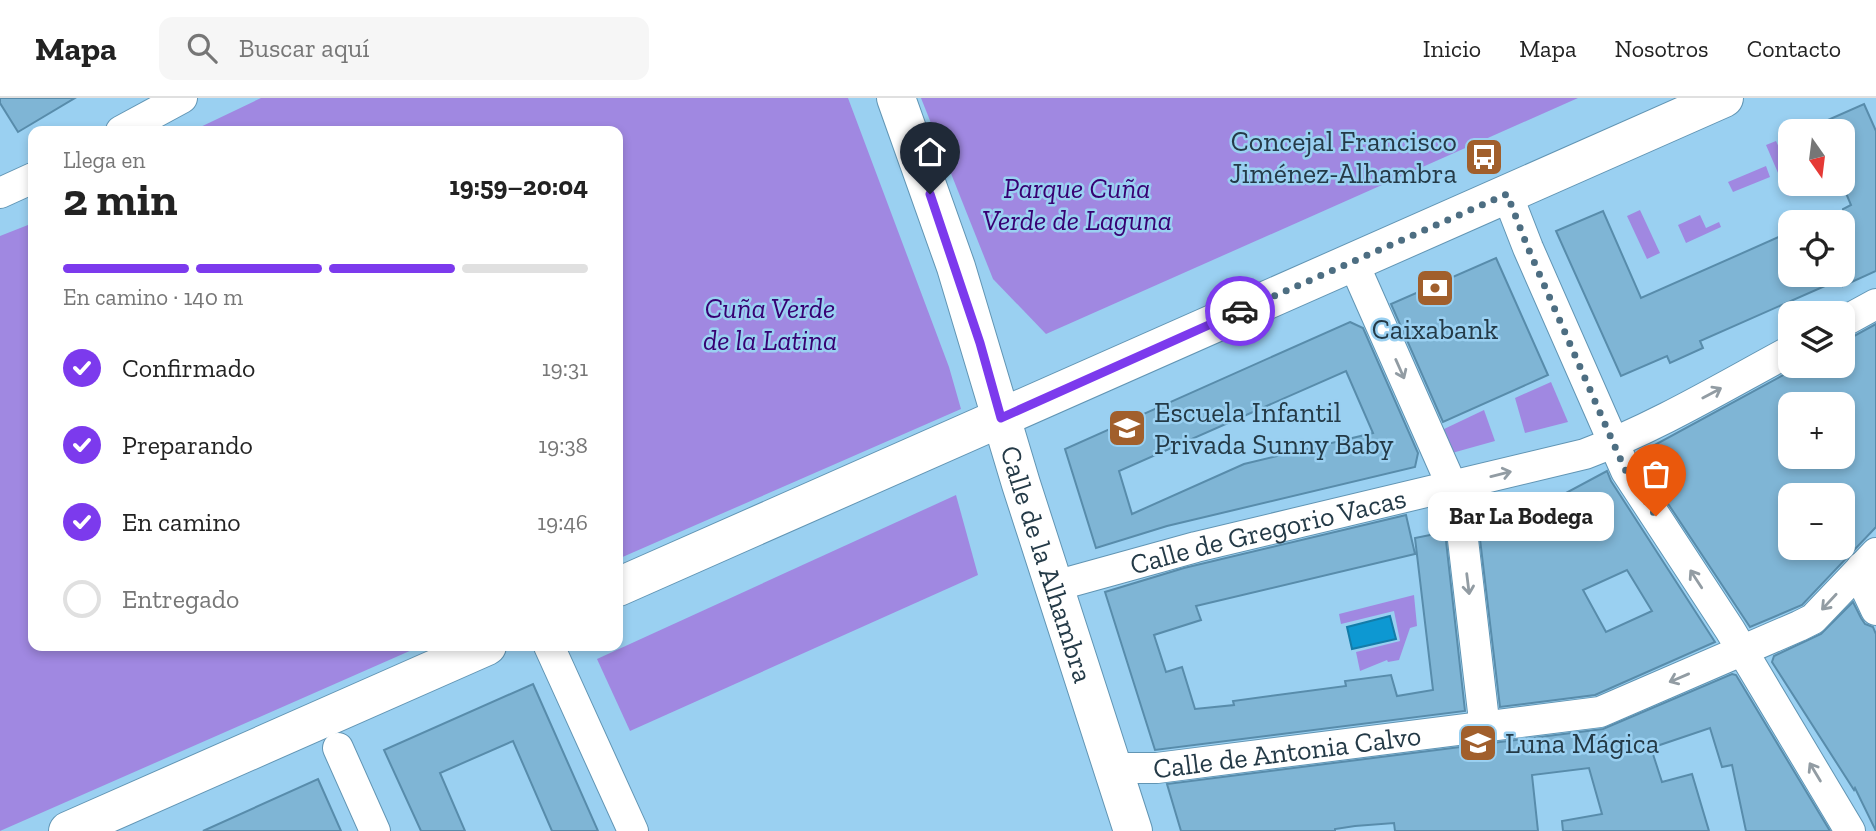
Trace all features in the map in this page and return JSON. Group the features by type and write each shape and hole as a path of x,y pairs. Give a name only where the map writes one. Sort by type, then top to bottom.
{"street":[{"path":"130,126 181,98"},
{"name":"Calle de la Alhambra","path":"896,98 956,267 1001,418 1133,831"},
{"path":"623,585 1724,98"},
{"path":"0,193 28,179"},
{"path":"1507,194 1626,471 1742,650 1850,831"},
{"path":"1353,262 1452,486 1460,514 1483,712 1482,728"},
{"path":"1855,315 1876,304"},
{"name":"Calle de Gregorio Vacas","path":"1055,586 1196,547 1585,454 1660,421 1778,357"},
{"path":"1869,560 1861,578 1876,610"},
{"name":"Calle de Antonia Calvo","path":"1113,768 1157,768 1600,712 1813,619 1869,560"},
{"path":"68,831 475,651"},
{"path":"551,651 633,831"},
{"path":"338,748 375,831"}],"green space":[{"name":"Cuña Verde de la Latina","path":"261,98 848,98 949,367 961,409 623,557 623,126 202,126"},
{"name":"Parque Cuña Verde de Laguna","path":"921,98 1578,98 1046,334 993,279"},
{"path":"1776,141 1778,145 1778,173 1766,145"},
{"path":"1766,166 1770,177 1733,192 1728,182"},
{"path":"1640,210 1660,253 1647,259 1627,216"},
{"path":"1700,215 1706,228 1719,222 1721,227 1686,243 1678,225"},
{"path":"28,225 28,651 410,651 0,831 0,236"},
{"path":"1551,382 1568,422 1525,433 1515,398"},
{"path":"1484,410 1495,441 1452,453 1442,430"},
{"path":"956,495 978,575 630,731 597,659 615,651 623,651 623,647"},
{"path":"1414,595 1417,626 1410,628 1399,660 1387,660 1360,671 1356,652 1400,641 1394,611 1341,624 1339,614"}],"water":[{"path":"1390,616 1396,639 1352,649 1347,627"}],"building":[{"path":"0,98 75,98 18,132 0,103"},
{"path":"1864,104 1876,131 1876,271 1855,281 1855,210 1843,209 1851,205 1847,196 1855,196 1855,119 1830,119"},
{"path":"1603,211 1641,298 1778,237 1778,287 1823,287 1791,301 1778,301 1778,307 1700,341 1703,348 1670,363 1667,356 1621,376 1556,231"},
{"path":"1496,258 1548,375 1443,422 1391,304"},
{"path":"1350,322 1363,328 1418,453 1415,467 1167,526 1096,548 1065,449","holes":["1346,371 1373,433 1244,464 1132,514 1119,471"]},
{"path":"1876,324 1876,527 1855,549 1855,483 1778,483 1778,560 1845,560 1802,605 1750,627 1641,463 1638,454 1778,378 1855,378 1855,335"},
{"path":"1607,471 1715,642 1595,695 1500,707 1480,539","holes":["1627,570 1652,611 1606,632 1583,590"]},
{"path":"1406,515 1415,554 1196,606 1201,620 1154,635 1166,672 1182,667 1195,709 1234,705 1233,701 1346,686 1345,681 1391,675 1397,696 1433,690 1415,538 1445,532 1465,711 1155,750 1105,592 1184,568"},
{"path":"1853,602 1865,624 1873,627 1876,634 1876,831 1855,788 1854,790 1772,662 1774,656 1821,634"},
{"path":"1732,674 1736,675 1830,831 1746,831 1732,765 1722,767 1710,728 1651,748 1662,782 1692,774 1709,831 1563,831 1562,821 1602,814 1589,768 1532,775 1538,831 1395,831 1394,823 1355,826 1335,831 1181,831 1167,784 1603,729"},
{"path":"533,684 598,831 552,831 513,741 440,773 465,831 421,831 384,750"},
{"path":"318,779 341,831 203,831"}],"way so far":[{"path":"1240,311 1507,194 1619,456 1656,516"}],"place":[{"name":"Concejal Francisco Jiménez-Alhambra","path":"1484,157"},
{"name":"Caixabank","path":"1435,288"},
{"name":"Escuela Infantil Privada Sunny Baby","path":"1127,428"},
{"name":"Bar La Bodega","path":"1656,516"},
{"name":"Luna Mágica","path":"1478,743"}],"route":[{"path":"930,194 956,267 1001,418 1240,311"}]}
